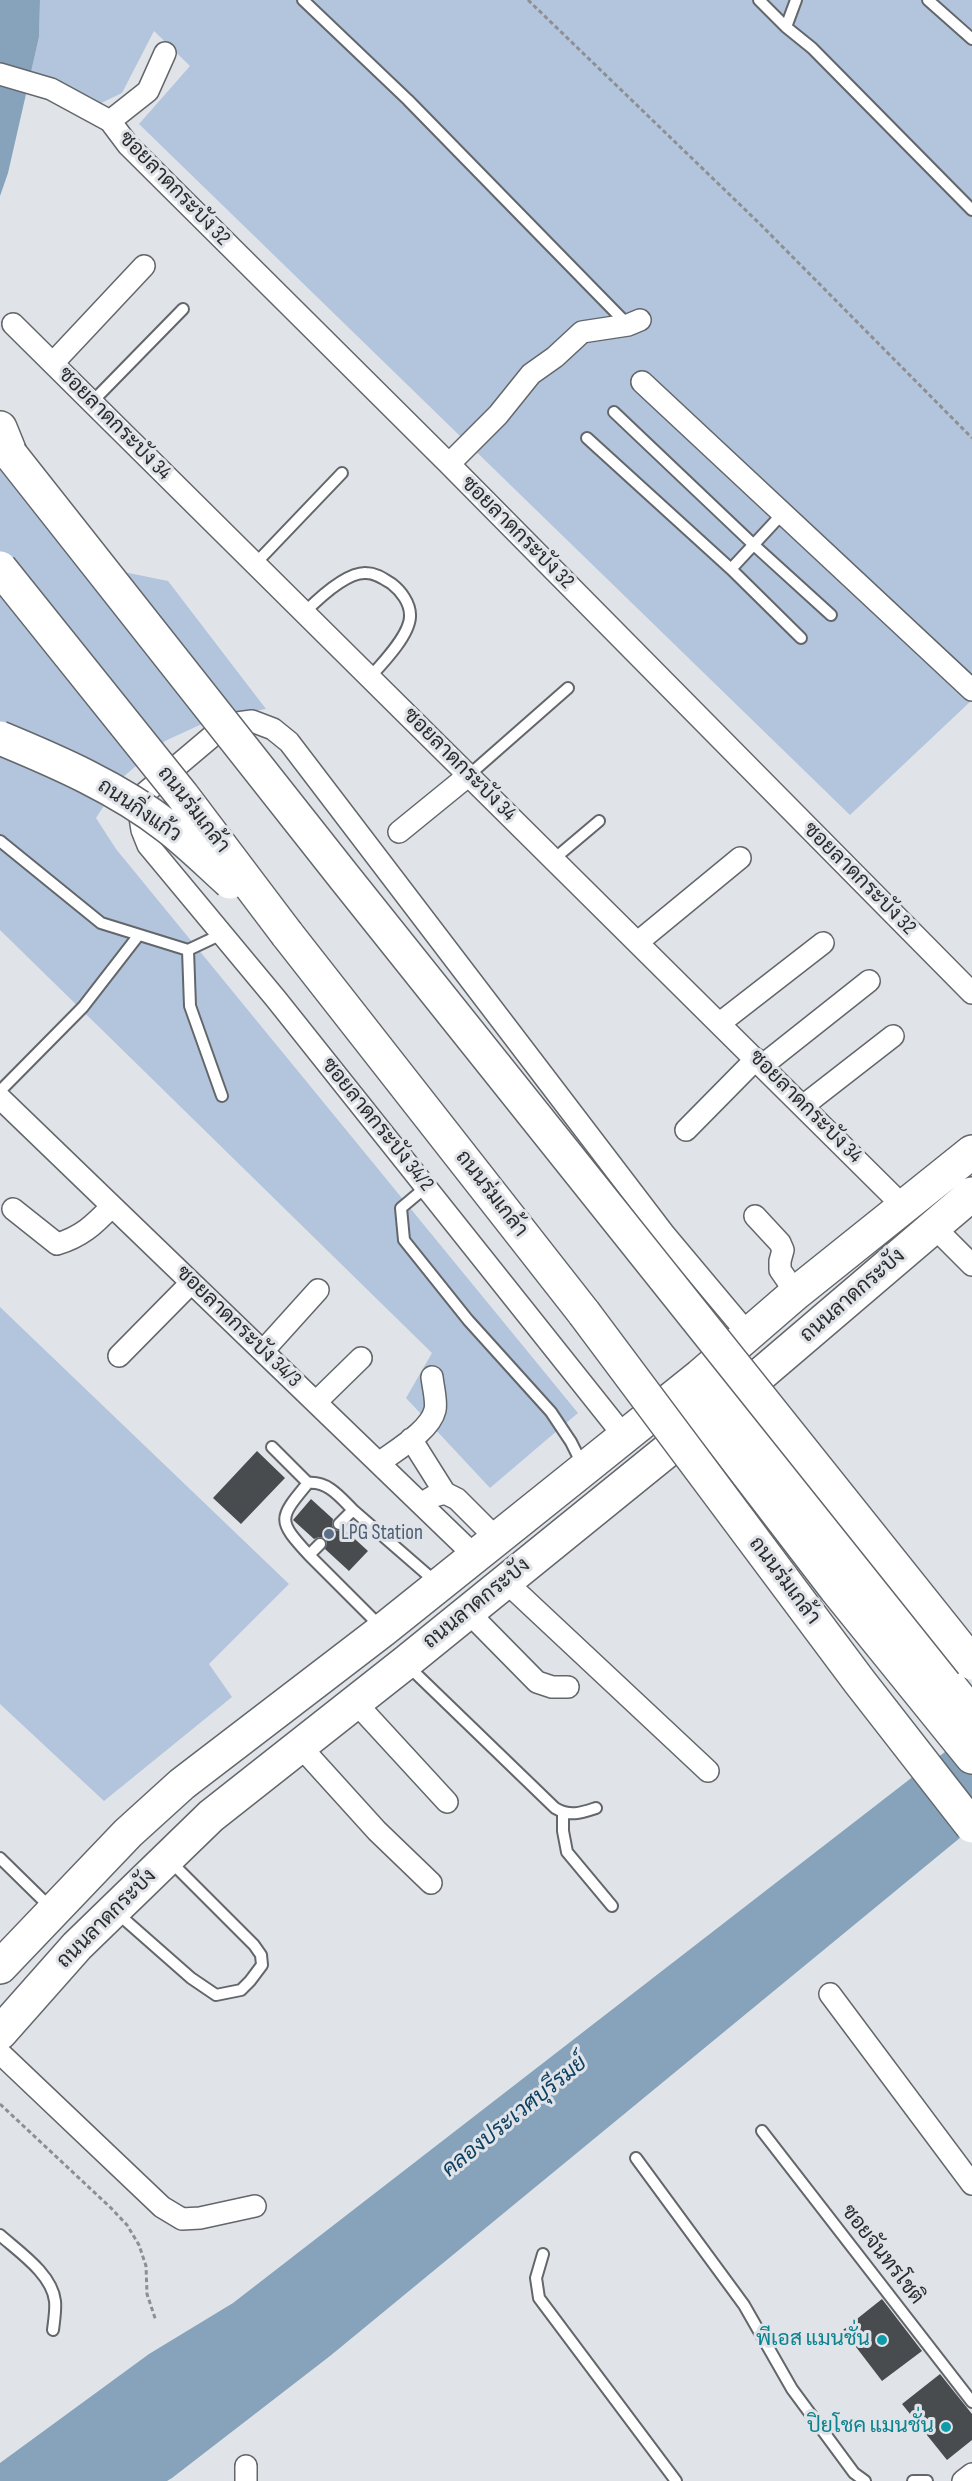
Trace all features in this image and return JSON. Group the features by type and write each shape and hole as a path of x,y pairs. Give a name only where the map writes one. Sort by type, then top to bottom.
{"main road":[{"path":"4,442 352,887 972,1663"},
{"name":"ถนนร่มเกล้า","path":"0,568 182,795 584,1313 859,1681 972,1826"},
{"name":"ถนนกิ่งแก้ว","path":"0,738 66,765 167,826 287,933"},
{"name":"ถนนลาดกระบัง","path":"0,1968 128,1833 182,1784 383,1630 972,1152"},
{"name":"ถนนลาดกระบัง","path":"0,2033 77,1946 211,1816 405,1663 715,1411 972,1194"},
{"name":"ถนนร่มเกล้า","path":"691,1382 847,1580 972,1757"},
{"name":"ถนนร่มเกล้า","path":"847,1580 972,1714"},
{"path":"182,1784 211,1816"}],"street":[{"path":"110,121 148,92 165,53"},
{"name":"ซอยลาดกระบัง 32","path":"0,74 51,89 110,121 128,145 449,464 972,993"},
{"path":"53,363 144,266"},
{"path":"449,464 498,415 531,374 555,357 582,332 634,322"},
{"name":"ซอยลาดกระบัง 34","path":"13,324 904,1207"},
{"path":"642,382 972,690"},
{"name":"ซอยลาดกระบัง 34/2","path":"624,1436 426,1187 148,845 142,830 139,811 146,793 216,733 237,723 252,721 273,729 289,742 665,1235 748,1334"},
{"path":"399,832 469,775"},
{"path":"638,942 741,858"},
{"path":"720,1023 823,943"},
{"path":"686,1130 760,1062 869,981"},
{"path":"804,1106 893,1036"},
{"name":"ซอยลาดกระบัง 34/3","path":"0,1098 191,1284 422,1503 486,1547"},
{"path":"13,1209 57,1244 88,1231 111,1207"},
{"path":"755,1216 780,1243 783,1250 780,1270 796,1293"},
{"path":"933,1226 972,1265"},
{"path":"118,1356 191,1284"},
{"path":"263,1351 318,1290"},
{"path":"316,1402 362,1358"},
{"path":"379,1463 411,1439 430,1421 435,1408 432,1377"},
{"path":"411,1439 446,1492 457,1499 486,1547"},
{"path":"422,1503 446,1492"},
{"path":"506,1581 708,1771"},
{"path":"468,1612 537,1682 552,1687 568,1687"},
{"path":"355,1702 447,1802"},
{"path":"300,1746 388,1843 431,1883"},
{"path":"830,1994 972,2184"},
{"path":"0,2053 162,2207 182,2219 200,2218 255,2206"},
{"path":"963,2481 972,2474"}],"lane":[{"path":"303,0 634,322"},
{"path":"759,0 786,27 812,48 972,210"},
{"path":"786,27 796,0"},
{"path":"928,0 972,39"},
{"path":"92,402 183,309"},
{"path":"614,412 753,545 831,615"},
{"path":"587,438 731,569 801,638"},
{"path":"255,564 342,473"},
{"path":"731,569 783,513"},
{"path":"305,612 322,594 340,582 365,573 381,577 396,587 407,601 411,616 405,632 370,677"},
{"path":"469,775 568,688"},
{"path":"554,860 599,821"},
{"path":"0,841 101,923 188,950 222,934"},
{"path":"0,1091 83,1007 138,936"},
{"path":"188,950 190,1006 222,1096"},
{"path":"426,1187 402,1208 404,1240 468,1320 551,1412 571,1442 584,1469"},
{"path":"272,1447 308,1483"},
{"path":"383,1630 309,1555 284,1524 284,1515 291,1503 308,1483 319,1481 332,1490 439,1585"},
{"path":"339,1524 353,1510"},
{"path":"309,1555 320,1544"},
{"path":"405,1663 563,1812 578,1814 596,1808"},
{"path":"563,1812 563,1831 567,1852 612,1906"},
{"path":"0,1858 53,1910"},
{"path":"114,1911 191,1978 216,1995 241,1990 262,1965 261,1955 254,1945 168,1859"},
{"name":"ซอยจันทรโชติ","path":"762,2131 972,2402"},
{"path":"636,2158 744,2305 792,2389 854,2473 865,2481"},
{"path":"0,2235 36,2268 52,2287 55,2301 53,2330"},
{"path":"543,2254 536,2278 539,2298 676,2481"},
{"path":"913,2481 927,2481"}],"path":[{"path":"528,0 760,224 972,438"},
{"path":"0,2104 127,2225 140,2245 146,2266 147,2294 156,2321"}],"shaded area":[{"path":"40,0 972,0 972,700 850,815 139,124 190,66 154,31 122,93 97,105 30,76 39,37"},
{"path":"0,430 99,567 168,581 266,709 217,717 165,741 122,778 96,818 116,849 578,1413 490,1488 406,1398 432,1353 0,930"},
{"path":"0,1307 289,1584 209,1664 232,1697 104,1801 0,1704"}],"water":[{"path":"0,0 40,0 39,37 8,173 0,196"},
{"name":"คลองประเวศบุรีรมย์","path":"972,1731 972,1828 330,2356 172,2478 167,2481 0,2481 0,2463 149,2354 233,2303"}],"building":[{"path":"257,1451 285,1478 241,1524 213,1498"},
{"name":"LPG Station","path":"311,1499 333,1519 334,1530 344,1529 368,1551 349,1571 325,1549 327,1543 325,1538 314,1539 293,1520"},
{"name":"พีเอส แมนชั่น","path":"882,2299 922,2351 882,2381 843,2330"},
{"name":"ปิยโชค แมนชั่น","path":"940,2374 972,2414 972,2440 947,2460 902,2404"}],"place":[{"name":"LPG Station","path":"329,1534"},
{"name":"พีเอส แมนชั่น","path":"882,2340"},
{"name":"ปิยโชค แมนชั่น","path":"946,2427"}]}
